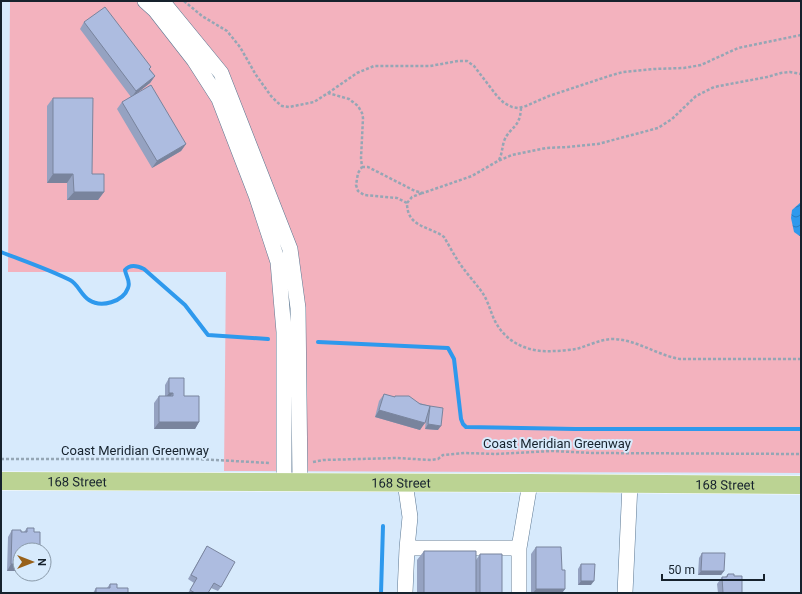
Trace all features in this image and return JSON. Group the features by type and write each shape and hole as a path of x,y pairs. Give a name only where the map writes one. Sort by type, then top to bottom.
{"main road":[{"name":"168 Street","path":"1,481 801,485"}],"lane":[{"path":"145,1 155,10 194,60 219,99 256,195 278,262 284,332 292,482"},
{"path":"162,1 221,73 290,249 298,308 292,482"},
{"path":"404,482 410,517 405,593"},
{"path":"519,593 519,548 530,483"},
{"path":"625,593 630,484"},
{"path":"407,548 519,548"}],"path":[{"path":"184,1 202,16 227,31 240,47 256,75 271,96 282,106 289,107 314,102 356,73 374,66 430,66 458,61 467,61 474,66 504,103 512,107 521,108 549,96 623,72 654,68 684,68 702,64 738,48 801,35"},
{"path":"801,74 790,72 781,73 706,89 696,96 672,119 658,128 598,144 568,148 546,148 512,155 498,160 472,176 412,197 407,203 407,207 416,223 444,237 462,267 487,300 495,321 506,337 513,342 531,349 553,351 574,349 613,339 630,342 680,359 801,359"},
{"path":"328,93 349,99 358,106 362,113 362,167 358,173 356,188 364,195 397,198 407,203"},
{"path":"498,160 501,156 503,143 521,117 521,108"},
{"path":"362,167 368,167 415,191 423,193"},
{"name":"Coast Meridian Greenway","path":"314,462 323,460 397,458 431,460 438,459 443,456 465,453 496,454 552,451 594,453 801,454"},
{"name":"Coast Meridian Greenway","path":"1,459 197,460 270,463"}],"shaded area":[{"path":"10,1 801,1 801,473 224,471 226,272 8,272"}],"water":[{"path":"801,202 801,237 794,232 791,218 792,210"}],"building":[{"path":"105,7 151,67 149,69 155,76 136,91 84,22"},
{"path":"151,85 186,144 157,161 122,102"},
{"path":"53,98 93,98 92,174 104,174 104,192 74,192 73,174 53,174"},
{"path":"169,378 184,378 184,396 199,396 199,422 159,422 159,396 173,396 173,393 169,393"},
{"path":"384,394 395,397 409,396 420,404 430,406 425,423 379,410"},
{"path":"430,406 443,408 441,426 428,424"},
{"path":"27,528 34,528 34,532 40,532 40,542 12,542 11,564 12,530 27,532"},
{"path":"207,546 235,562 221,587 214,583 208,593 195,593 190,590 197,578 191,575"},
{"path":"536,547 561,547 562,570 565,570 565,589 536,589"},
{"path":"424,551 476,551 476,593 424,593"},
{"path":"702,553 725,553 724,571 701,571"},
{"path":"480,554 502,554 502,593 480,593"},
{"path":"581,564 595,564 594,581 581,581"},
{"path":"728,574 742,576 742,593 723,593 722,577 727,577"},
{"path":"110,584 117,584 117,588 128,588 128,593 96,593 96,588 110,588"}],"waterway":[{"path":"1,252 70,280 86,298 99,303 111,302 121,297 129,286 129,281 125,270 132,266 139,267 144,269 185,305 208,335 268,339"},
{"path":"318,342 448,348 454,359 461,419 466,427 575,429 801,429"},
{"path":"381,593 383,526"}]}
